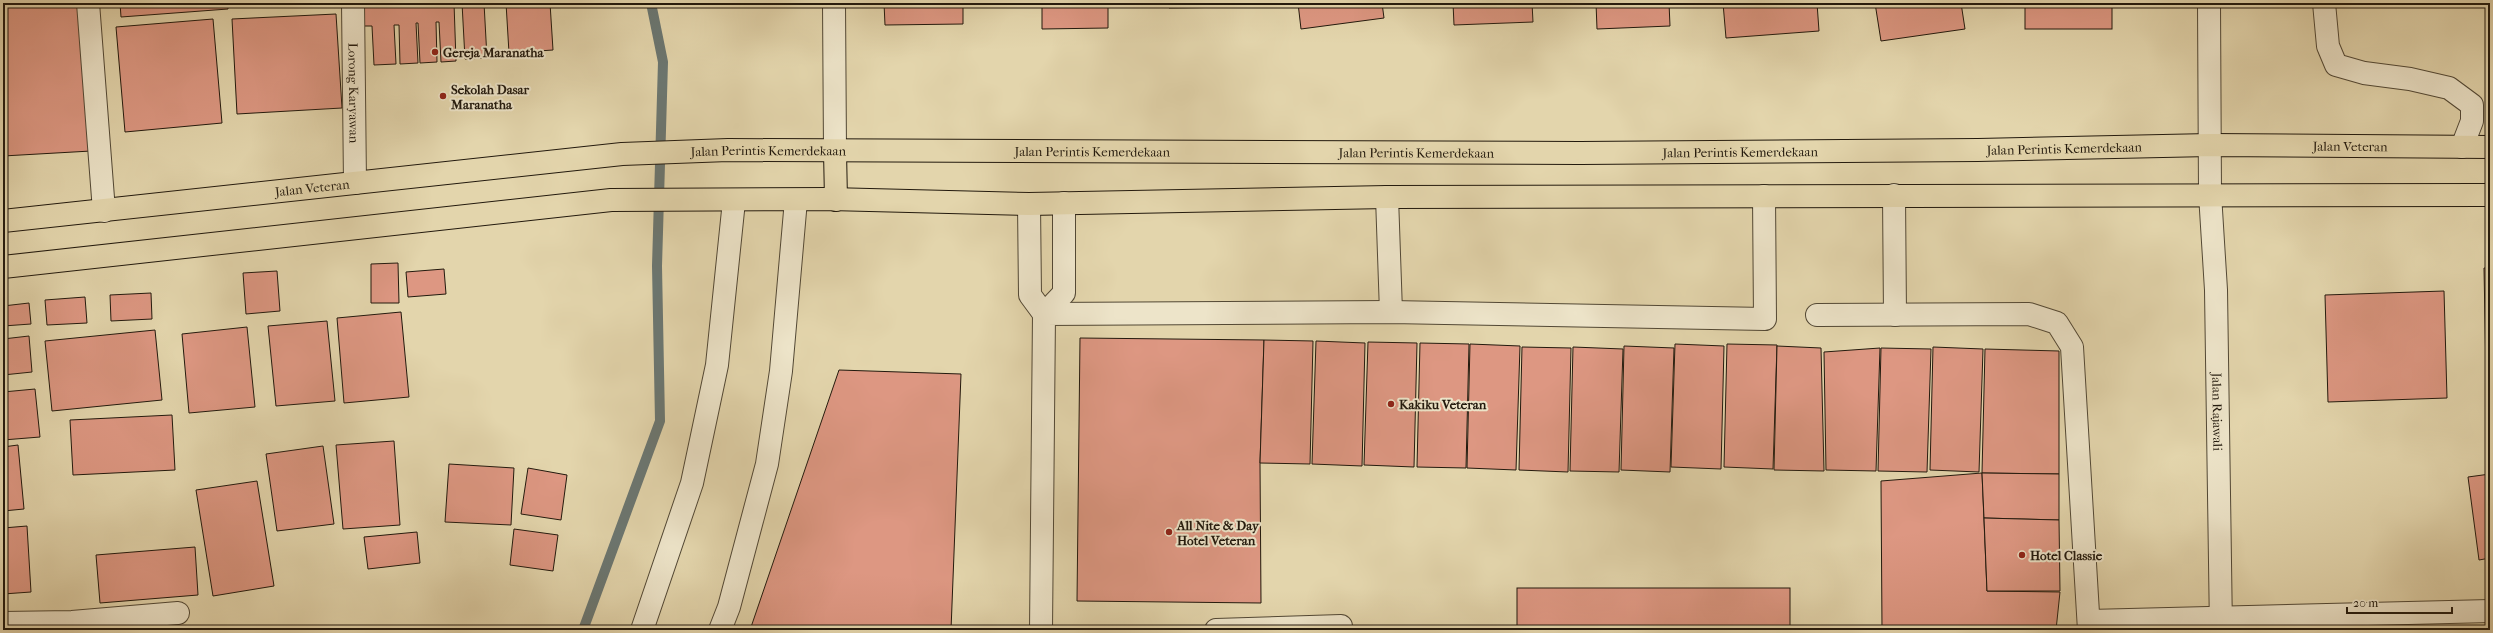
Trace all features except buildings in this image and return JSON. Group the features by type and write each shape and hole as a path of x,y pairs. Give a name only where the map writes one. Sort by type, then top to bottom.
{"highway":[{"name":"Jalan Veteran","path":"2210,144 2490,147"},
{"name":"Jalan Perintis Kemerdekaan","path":"622,154 728,150 1580,153 1978,150 2210,144"},
{"path":"835,150 836,200"},
{"name":"Jalan Veteran","path":"3,221 622,154"},
{"path":"3,267 611,200 836,200 1064,204 1387,197 2212,194 2490,195"}],"street":[{"path":"88,3 104,211"},
{"name":"Lorong Karyawan","path":"353,3 355,183"},
{"path":"834,3 835,150"},
{"name":"Jalan Rajawali","path":"2209,3 2210,144 2216,290 2221,624"},
{"path":"2324,3 2328,46 2336,64 2364,73 2410,79 2449,88 2472,105 2472,121 2462,146"},
{"path":"1894,195 1895,315"},
{"path":"1044,314 1390,312 1765,319 1764,196"},
{"path":"1387,197 1390,312"},
{"path":"642,630 692,483 717,365 730,200"},
{"path":"720,630 729,607 767,464 781,371 796,200"},
{"path":"1028,204 1030,295 1044,314 1041,630"},
{"path":"1044,314 1064,293 1064,204"},
{"path":"1817,314 2029,314 2057,323 2072,347 2089,626 2221,624 2490,611"},
{"path":"3,623 72,626 178,612"},
{"path":"1216,630 1341,626"}],"waterway":[{"path":"583,630 660,421 657,266 663,62 651,3"}],"place":[{"name":"Gereja Maranatha","path":"435,52"},
{"name":"Sekolah Dasar Maranatha","path":"443,96"},
{"name":"Kakiku Veteran","path":"1391,404"},
{"name":"All Nite & Day Hotel Veteran","path":"1169,532"},
{"name":"Hotel Classie","path":"2022,555"}]}
